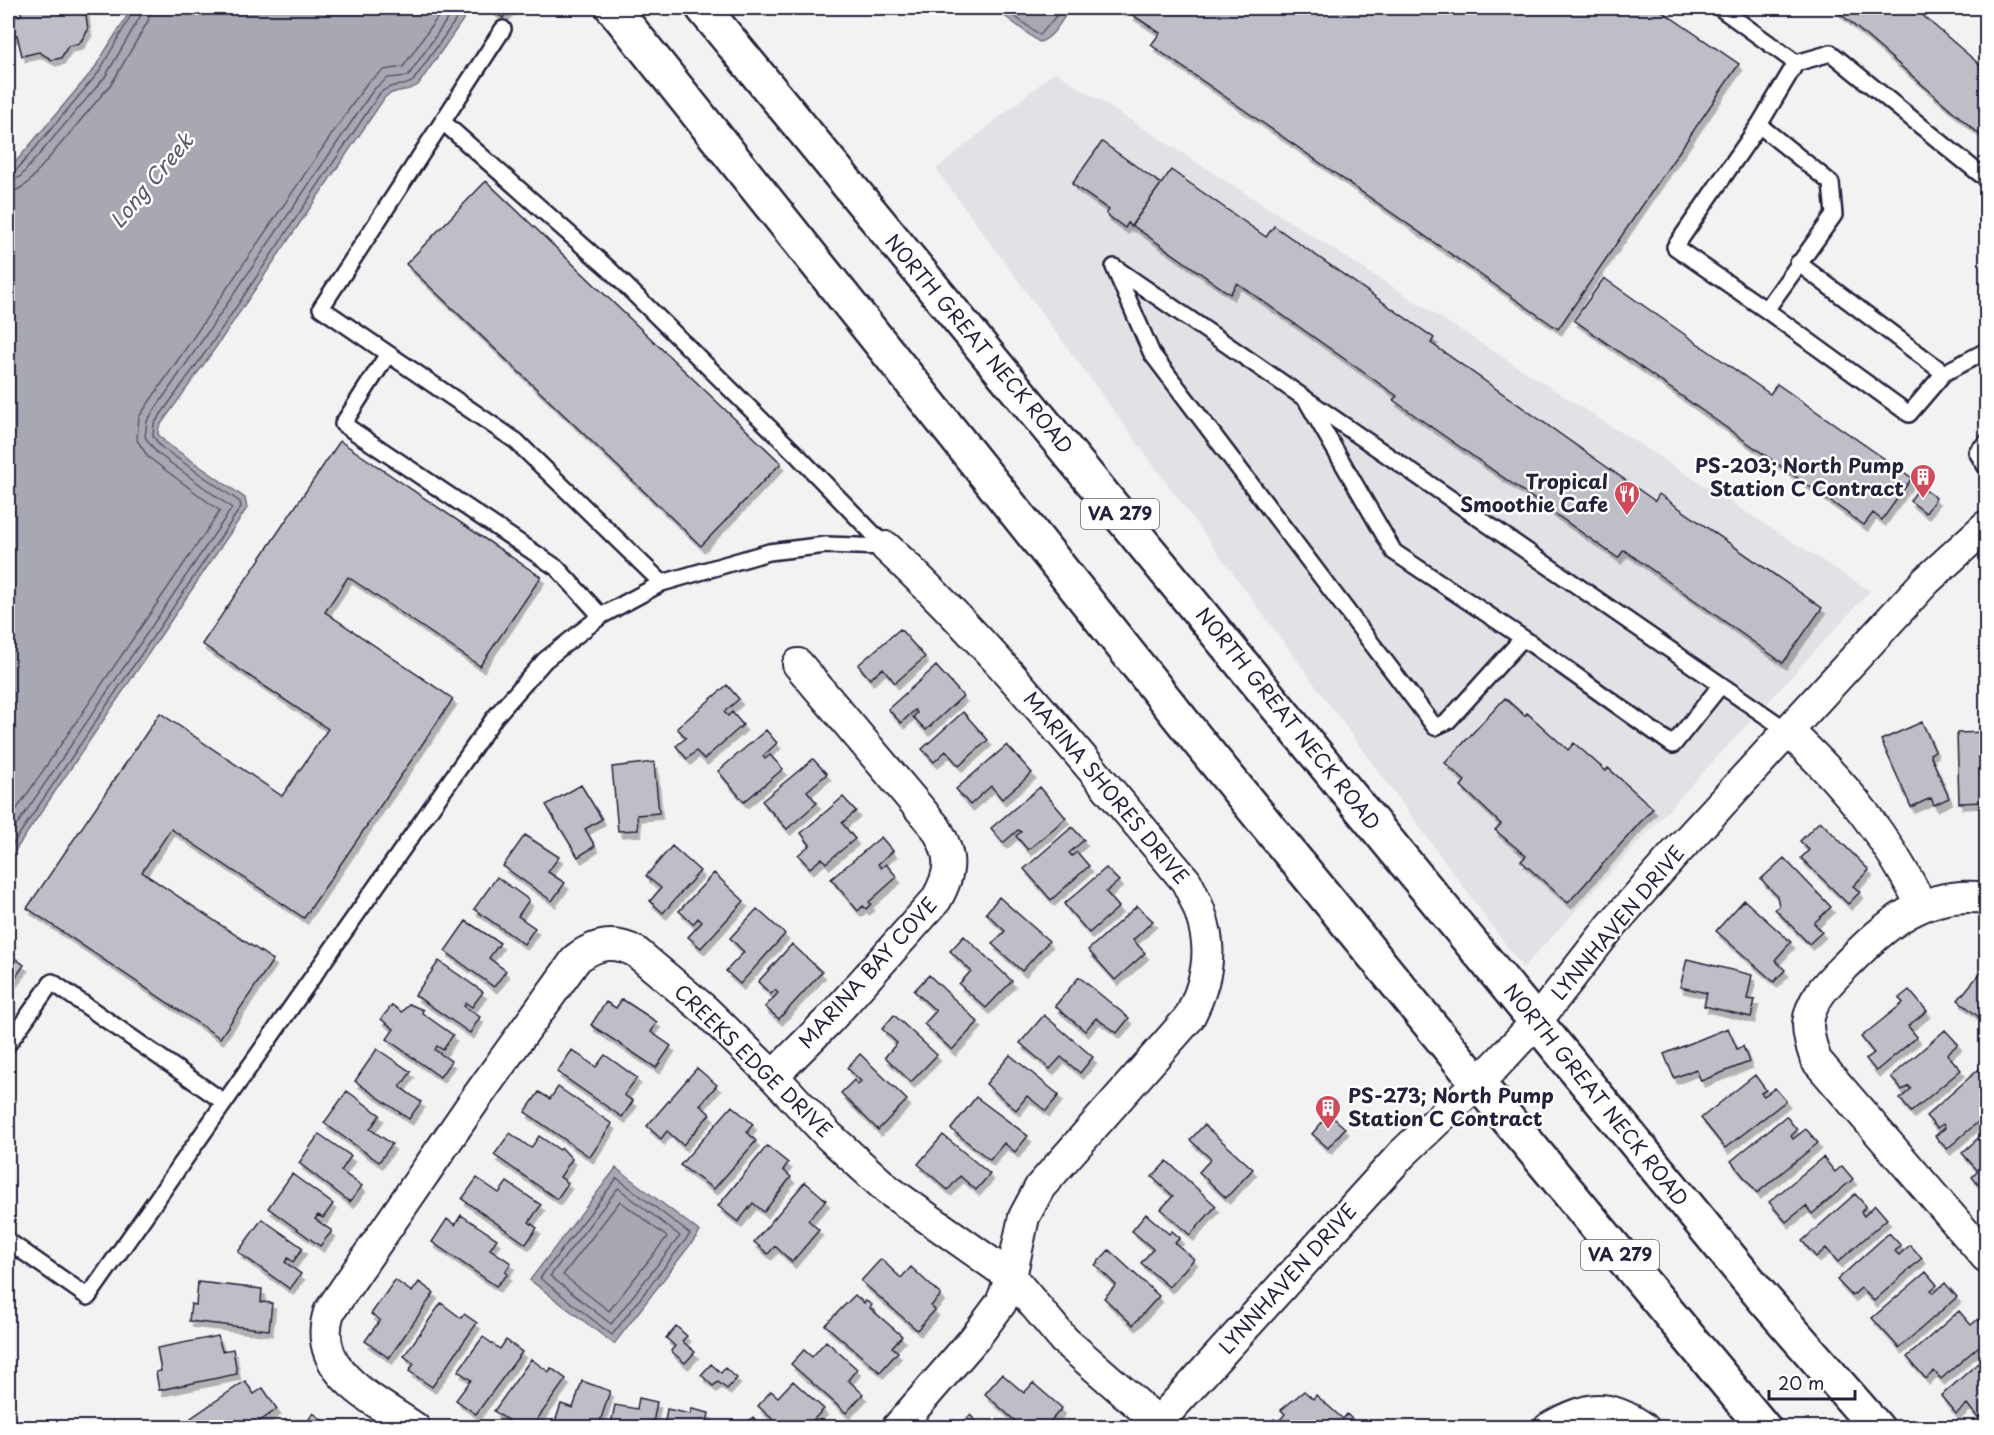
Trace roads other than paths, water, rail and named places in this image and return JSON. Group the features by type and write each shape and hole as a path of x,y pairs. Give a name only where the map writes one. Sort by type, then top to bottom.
{"main road":[{"name":"VA 279","path":"613,8 1199,742 1477,1083 1764,1428"},
{"name":"NORTH GREAT NECK ROAD","path":"703,8 1348,790 1763,1298 1877,1428"}],"street":[{"name":"LYNNHAVEN DRIVE","path":"1155,1425 1402,1154 1477,1083 1536,1022 1611,926 1926,581 1986,526"},
{"name":"MARINA SHORES DRIVE","path":"886,547 950,608 1002,663 1186,881 1199,906 1208,933 1208,967 1201,994 1189,1018 1040,1187 1024,1217 1016,1243 1011,1277"},
{"name":"MARINA BAY COVE","path":"773,1076 830,1018 936,900 946,883 950,864 946,845 936,828 798,664"},
{"path":"1788,731 1829,768 1867,812 1899,861 1922,906"},
{"path":"1986,898 1949,899 1922,906 1885,926 1825,985 1814,1003 1808,1023 1809,1040 1816,1060 1986,1257"},
{"name":"CREEKS EDGE DRIVE","path":"416,1428 339,1373 329,1357 324,1339 329,1312 478,1094 577,958 591,948 609,943 626,946 636,951 705,1010 773,1076 829,1136 888,1190 1011,1277"},
{"path":"897,1428 975,1338 1001,1303 1011,1277 1064,1340 1155,1425"},
{"path":"1549,1428 1571,1414 1587,1409 1608,1410 1628,1416 1644,1428"}],"lane":[{"path":"1720,8 1796,63"},
{"path":"503,29 321,308 516,441 662,583"},
{"path":"1980,174 1831,52 1796,63 1759,125 1675,247 1909,414 1944,373 1986,351"},
{"path":"443,122 609,269 799,457 886,547"},
{"path":"1759,125 1831,183 1834,215 1766,310"},
{"path":"1798,263 1944,373"},
{"path":"1523,638 1448,721 1436,727 1152,354 1114,267 1788,731"},
{"path":"387,354 343,424 557,568 601,616"},
{"path":"1306,399 1394,552 1523,638 1673,745 1721,685"},
{"path":"1986,443 1977,452 1986,467"},
{"path":"8,1241 88,1297 495,717 545,660 601,616 662,583 769,552 826,545 886,547"},
{"path":"8,1044 52,982 224,1102"}],"water":[{"name":"Long Creek","path":"132,8 471,8 418,85 393,92 385,97 216,347 159,427 158,434 165,442 245,498 247,508 8,861 8,171 94,69"},
{"path":"994,8 1070,8 1053,33 1039,42"},
{"path":"616,1168 700,1232 614,1344 530,1280"}],"place":[{"name":"PS-203; North Pump Station C Contract","path":"1923,500"},
{"name":"Tropical Smoothie Cafe","path":"1627,517"},
{"name":"PS-273; North Pump Station C Contract","path":"1328,1131"}]}
